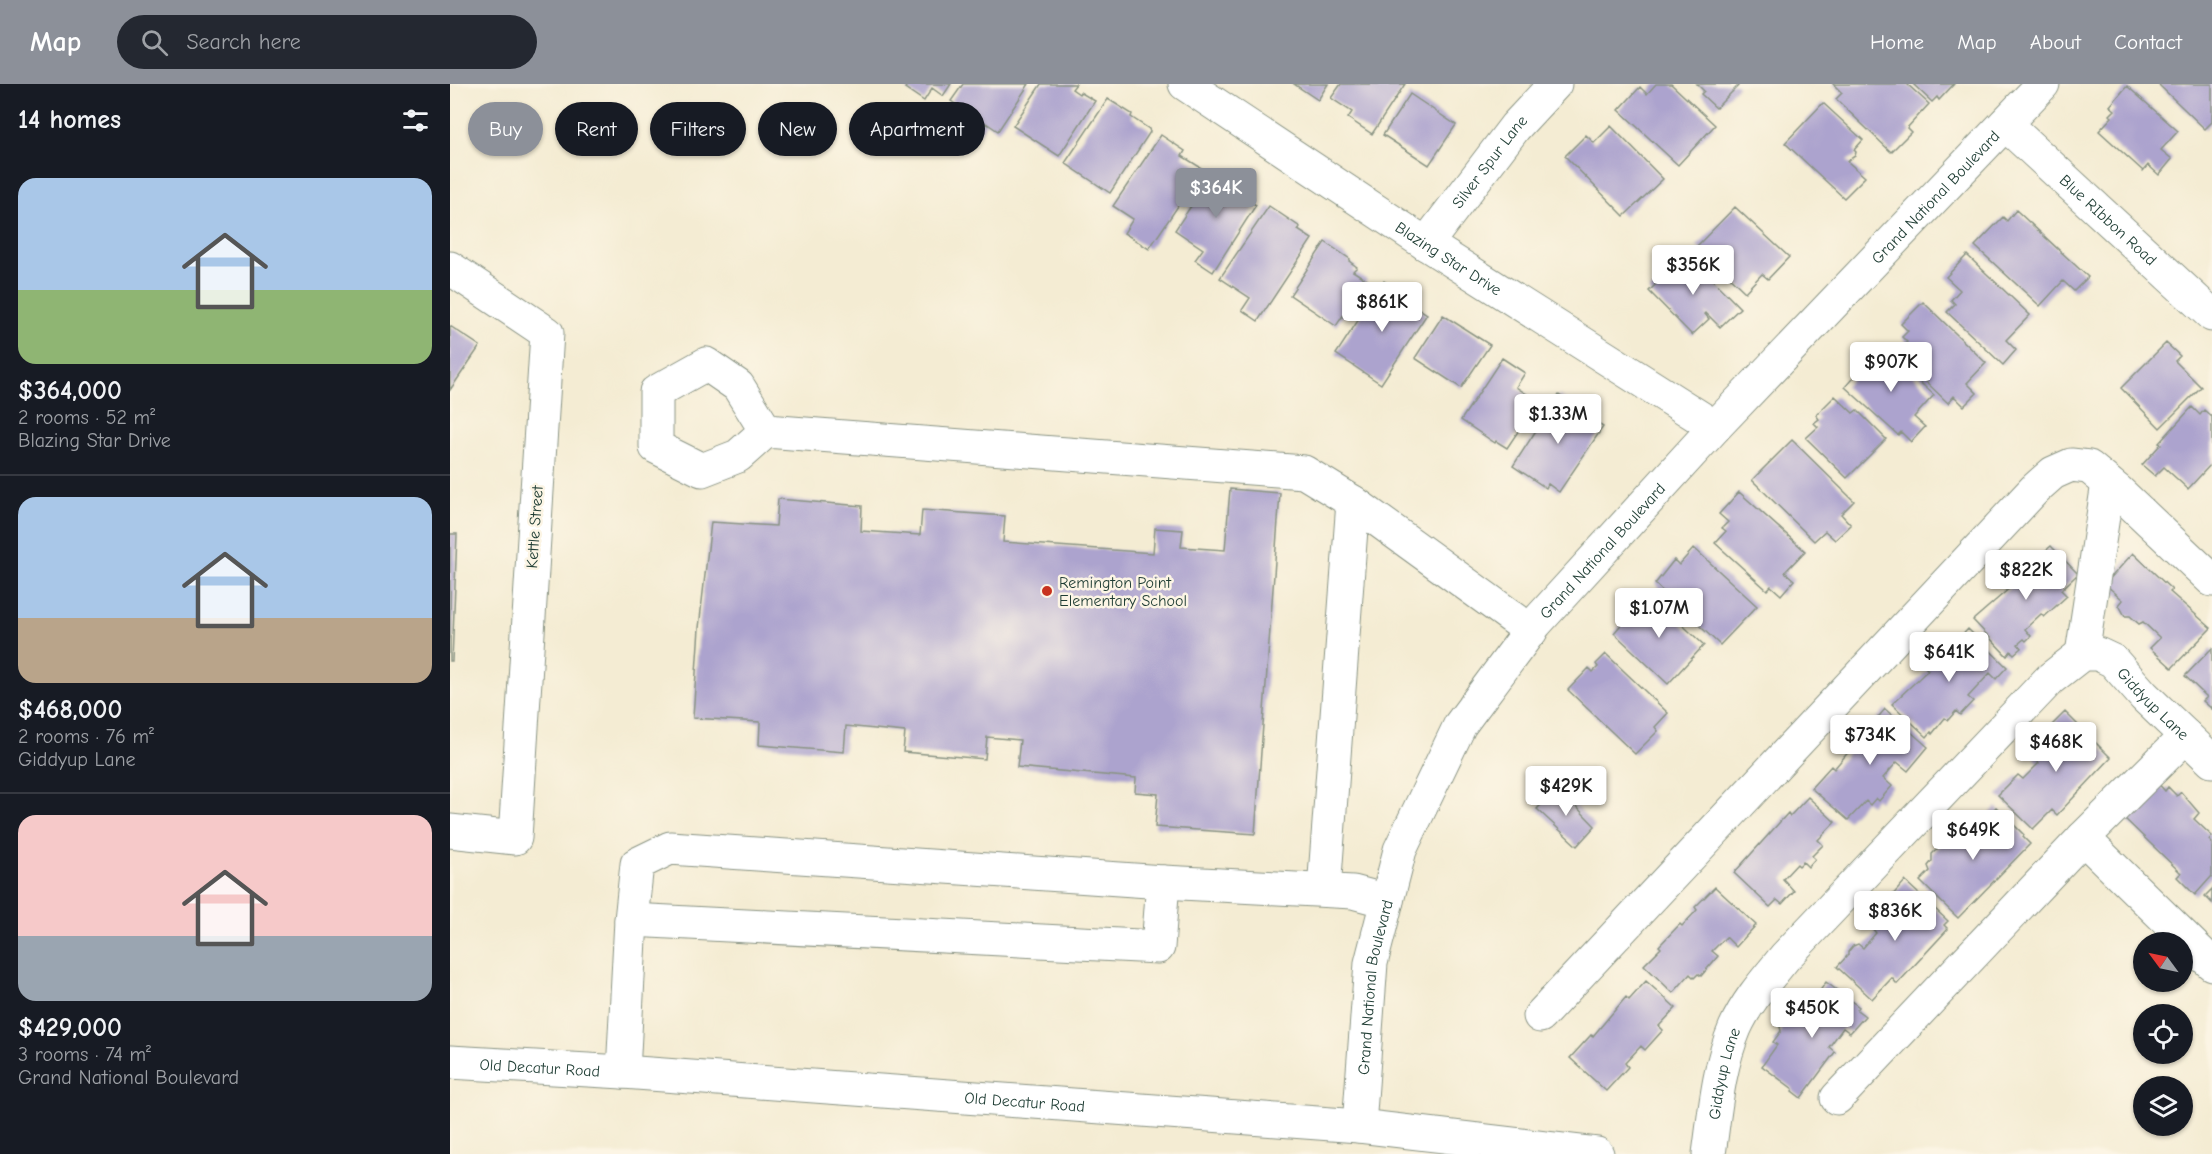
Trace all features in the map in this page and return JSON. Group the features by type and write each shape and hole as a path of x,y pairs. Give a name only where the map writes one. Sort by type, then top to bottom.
{"street":[{"name":"Blazing Star Drive","path":"1185,84 1426,244 1715,428"},
{"name":"Silver Spur Lane","path":"1426,244 1515,126 1555,84"},
{"name":"Grand National Boulevard","path":"1359,1126 1371,963 1400,850 1460,725 1531,630 1715,428 2043,84"},
{"name":"Blue RIbbon Road","path":"2005,124 2212,315"},
{"name":"Kettle Street","path":"450,268 546,333 515,838 450,831"},
{"path":"766,431 1304,472 1353,502 1531,630"},
{"path":"1540,1016 2035,489 2053,473 2071,465 2089,467 2212,580"},
{"path":"2082,654 2108,483"},
{"path":"1324,890 1353,502"},
{"name":"Giddyup Lane","path":"1709,1154 1722,1065 1735,1027 1753,997 1785,957 2050,679 2082,654 2098,654 2113,661 2144,696 2212,761"},
{"path":"1837,1098 2083,838 2186,736"},
{"path":"2083,838 2212,964"},
{"path":"623,1072 631,920 637,864 670,848 1164,882 1353,892 1387,901"},
{"path":"631,920 1158,947 1164,882"},
{"name":"Old Decatur Road","path":"450,1062 623,1072 1359,1126 1597,1154"}],"building":[{"path":"908,84 951,84 943,96 932,88 924,101 905,88"},
{"path":"963,84 1029,84 998,131 986,123 985,125 985,102 951,101"},
{"path":"1041,84 1076,84 1072,89 1095,101 1059,156 1013,126"},
{"path":"1294,84 1328,84 1318,100"},
{"path":"1341,84 1405,84 1372,134 1348,118 1352,112 1331,98"},
{"path":"1656,84 1671,84 1715,125 1678,165 1619,110 1640,87 1647,94"},
{"path":"1697,84 1736,84 1738,86 1716,108 1701,94 1704,91"},
{"path":"1833,84 1907,84 1929,104 1907,128 1911,132 1891,152 1836,99 1842,93"},
{"path":"1913,84 1954,84 1939,100 1937,97 1932,102"},
{"path":"2158,84 2212,84 2212,122 2205,129"},
{"path":"2127,86 2178,131 2161,150 2172,159 2159,175 2148,165 2143,171 2099,131 2112,117 2110,115 2115,110 2110,106"},
{"path":"1410,94 1456,125 1429,165 1383,135"},
{"path":"1108,99 1132,114 1131,117 1150,132 1110,193 1065,163"},
{"path":"1823,103 1863,140 1854,150 1855,156 1847,161 1865,177 1844,198 1785,143"},
{"path":"1611,126 1663,179 1624,216 1565,156 1586,135 1594,143"},
{"path":"1161,135 1185,151 1182,156 1203,169 1149,249 1124,233 1133,219 1113,206"},
{"path":"1215,170 1254,198 1251,202 1256,205 1213,272 1195,260 1203,249 1175,230"},
{"path":"1269,206 1300,227 1298,230 1312,239 1258,321 1242,310 1250,298 1220,278"},
{"path":"1735,207 1789,257 1768,279 1762,274 1745,292 1697,246"},
{"path":"2016,210 2088,277 2074,291 2063,281 2040,306 1975,246 2003,217 2007,221"},
{"path":"1325,242 1350,259 1349,261 1357,267 1353,271 1367,280 1336,326 1290,295"},
{"path":"1687,254 1740,308 1720,327 1706,313 1709,319 1692,335 1649,291"},
{"path":"1967,255 2030,315 2006,340 2016,350 2003,365 1947,312 1955,304 1951,300 1960,290 1946,277"},
{"path":"1384,281 1417,303 1415,306 1427,314 1381,384 1336,354"},
{"path":"1923,302 1986,363 1967,383 1977,393 1964,406 1954,396 1948,403 1896,353 1907,342 1902,337 1908,331 1901,324"},
{"path":"1443,315 1490,345 1461,388 1415,358"},
{"path":"450,326 480,346 450,390"},
{"path":"2166,343 2180,356 2175,361 2201,387 2160,428 2121,388"},
{"path":"1880,346 1934,395 1914,417 1925,427 1911,442 1901,432 1898,435 1845,387 1859,371 1861,373 1865,369 1862,366"},
{"path":"1502,358 1525,373 1516,387 1531,397 1528,402 1535,406 1507,448 1496,441 1495,443 1461,420"},
{"path":"1559,395 1587,416 1585,418 1587,420 1589,418 1603,427 1559,492 1548,484 1546,488 1513,466"},
{"path":"1835,396 1853,413 1857,410 1886,439 1847,478 1806,438 1818,427 1814,423 1819,419 1816,415"},
{"path":"2192,407 2200,415 2204,410 2212,417 2212,463 2188,489 2164,467 2155,476 2142,465"},
{"path":"1792,440 1854,501 1841,514 1851,525 1835,540 1825,531 1814,541 1752,480"},
{"path":"1230,489 1280,493 1255,834 1155,827 1158,794 1135,792 1136,778 1017,767 1020,740 987,737 985,759 903,752 905,732 846,726 844,752 759,745 760,722 693,718 699,628 711,522 776,526 778,499 862,506 861,531 920,535 922,510 1005,516 1003,542 1153,553 1155,528 1183,530 1181,547 1225,550"},
{"path":"1739,492 1805,551 1785,572 1794,580 1781,595 1771,586 1767,590 1715,543 1726,531 1722,528 1728,522 1719,514"},
{"path":"450,534 457,534 452,661 450,661"},
{"path":"2051,546 2078,574 2061,590 2067,596 2044,617 2041,614 2025,629 2031,636 2018,644 2021,648 2014,654 2011,651 2007,656 1973,620 2011,587 2008,584"},
{"path":"1694,548 1757,606 1720,645 1655,584 1674,560 1679,565"},
{"path":"2133,553 2172,590 2170,592 2211,628 2172,668 2150,648 2160,638 2143,622 2139,624 2130,616 2125,616 2119,605 2123,600 2105,584"},
{"path":"1648,593 1704,645 1668,684 1614,633"},
{"path":"1968,629 2007,667 1996,679 1990,673 1968,697 1973,701 1960,715 1956,711 1948,720 1945,718 1927,737 1892,704 1928,670 1926,668 1948,645 1950,648"},
{"path":"2212,648 2212,709 2203,701 2207,697 2185,676"},
{"path":"1606,654 1668,713 1655,727 1658,731 1635,754 1568,690 1589,668 1593,672 1598,667 1596,664"},
{"path":"1885,709 1928,747 1908,771 1897,762 1883,778 1892,786 1879,801 1876,798 1870,805 1866,801 1848,820 1811,788 1831,766 1834,769"},
{"path":"2065,712 2111,758 2057,815 2052,810 2033,829 1998,795 2018,775 2023,779 2039,763 2034,757 2049,742 2042,735"},
{"path":"2156,781 2165,791 2168,787 2177,796 2181,792 2199,813 2194,819 2212,836 2209,840 2212,843 2212,876 2195,895 2177,877 2181,873 2122,816"},
{"path":"1556,789 1564,797 1565,795 1595,826 1577,846 1537,809"},
{"path":"1808,797 1835,822 1818,840 1823,845 1812,856 1815,859 1808,867 1803,862 1799,866 1797,864 1783,879 1794,891 1782,904 1777,900 1770,907 1734,873 1788,813 1790,816"},
{"path":"1996,807 2030,844 1958,918 1920,881 1930,871 1928,866 1932,861 1932,854 1951,835 1957,840 1976,821 1980,824"},
{"path":"1905,881 1948,921 1944,925 1948,929 1897,984 1892,978 1872,999 1837,967 1853,946 1858,944 1863,948 1876,933 1873,929 1884,918 1883,915 1888,909 1884,905"},
{"path":"1715,887 1756,925 1736,947 1726,937 1712,951 1718,956 1701,976 1698,974 1694,978 1690,974 1673,993 1644,965 1680,924 1682,926 1697,910 1695,907"},
{"path":"2212,889 2212,903 2205,896"},
{"path":"1646,981 1676,1008 1659,1026 1663,1030 1645,1050 1641,1046 1625,1063 1628,1067 1606,1091 1570,1058 1591,1035 1593,1036 1626,997 1629,1000"},
{"path":"1826,982 1859,1007 1857,1010 1865,1016 1850,1033 1843,1028 1829,1047 1835,1052 1801,1098 1792,1091 1793,1089 1762,1066 1777,1045 1773,1042 1781,1031 1780,1027 1790,1019 1797,1024"}],"place":[{"name":"Remington Point Elementary School","path":"1047,591"}]}
